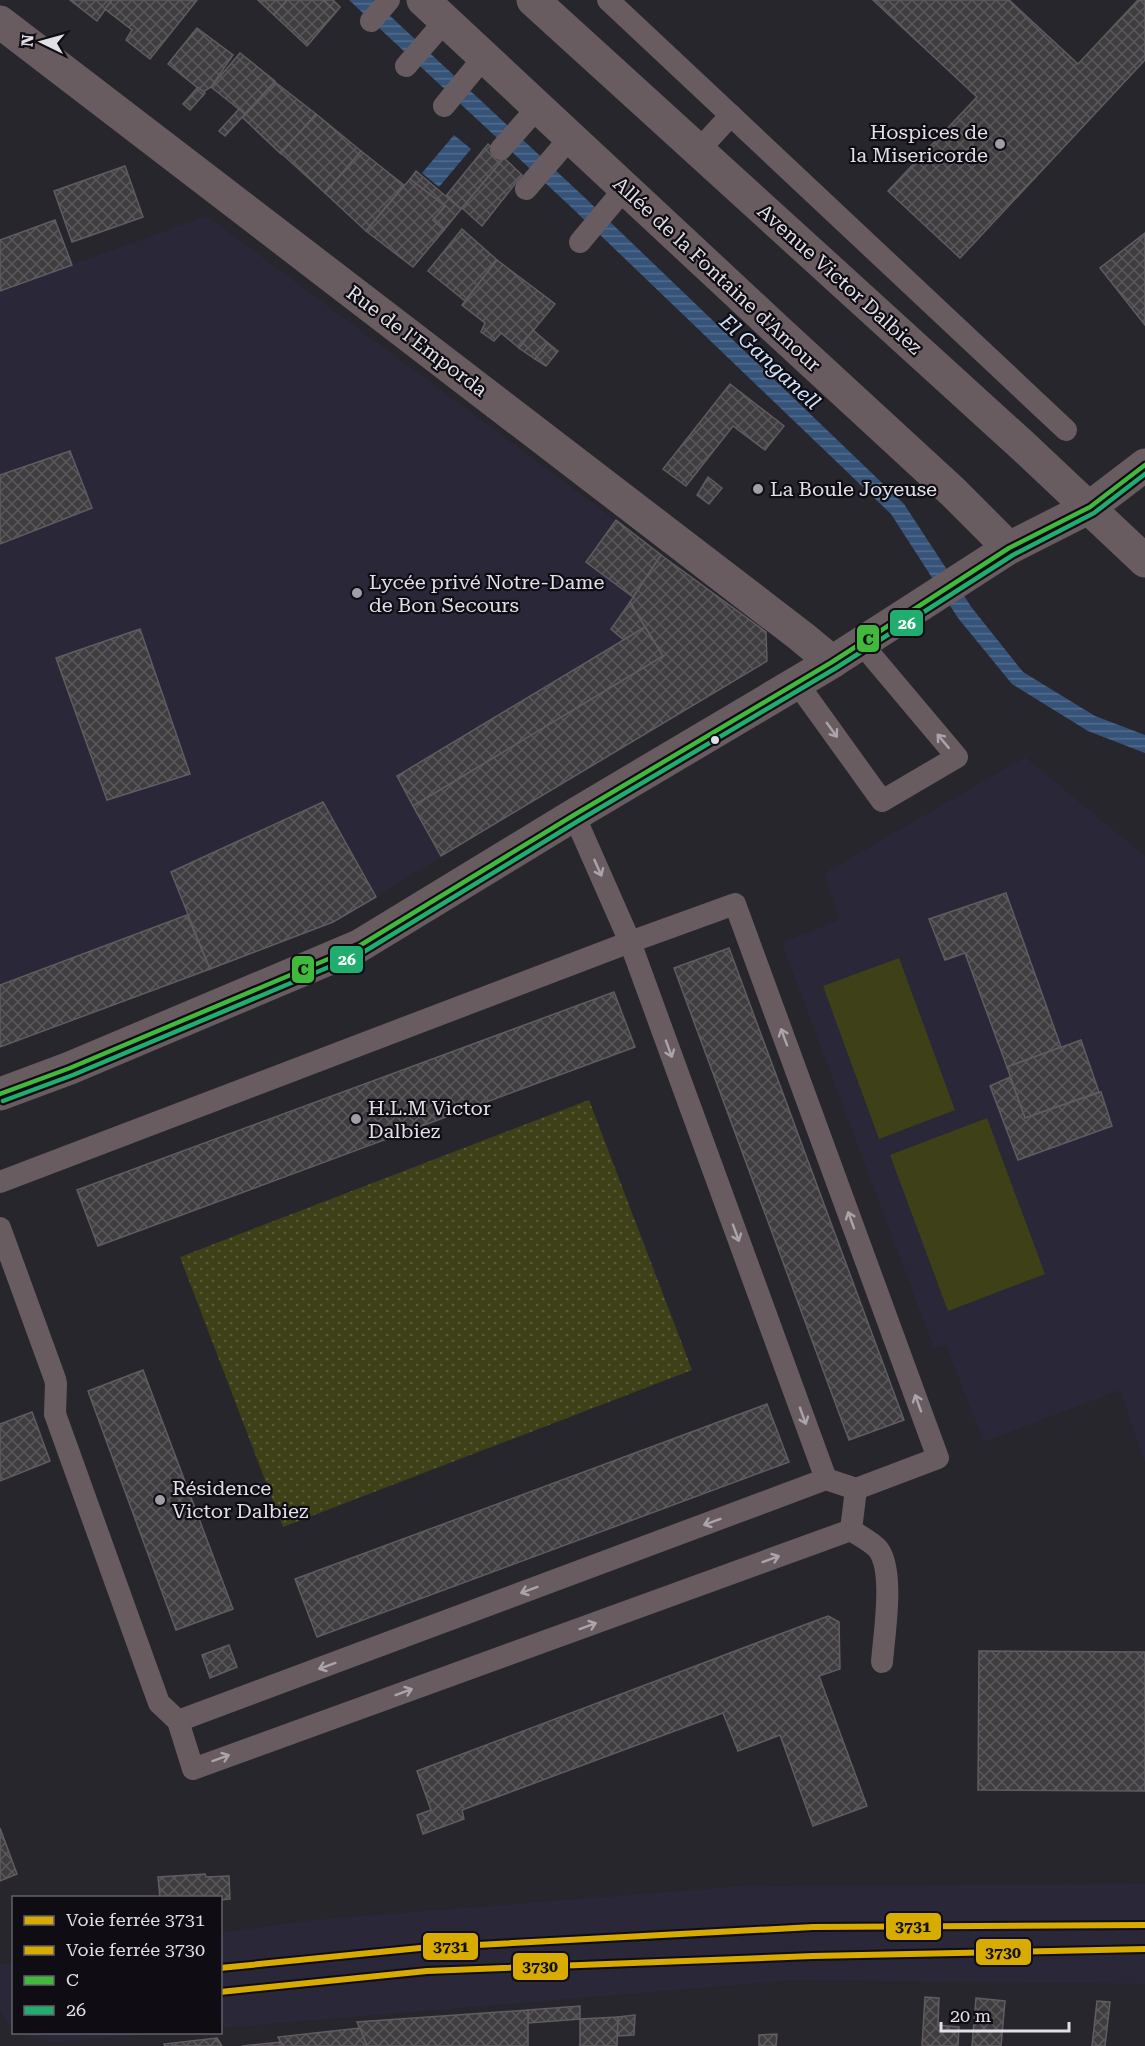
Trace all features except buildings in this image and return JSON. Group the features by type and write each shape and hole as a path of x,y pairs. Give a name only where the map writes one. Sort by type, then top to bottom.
{"street":[{"name":"Avenue Victor Dalbiez","path":"533,0 1090,507 1145,561"},
{"name":"Allée de la Fontaine d'Amour","path":"434,10 953,492 1009,548"},
{"name":"Rue de l'Emporda","path":"0,22 832,662"},
{"path":"0,1094 70,1068 359,946 832,662 1009,548 1090,507 1145,465"}],"lane":[{"path":"371,21 389,0"},
{"path":"608,0 1066,430"},
{"path":"406,66 434,10"},
{"path":"444,106 484,57"},
{"path":"501,150 538,107"},
{"path":"698,150 731,115"},
{"path":"526,189 570,138"},
{"path":"580,242 625,188"},
{"path":"797,683 882,801 957,757 861,643"},
{"path":"574,815 630,942 826,1479"},
{"path":"0,1182 735,904 938,1458 856,1489 826,1479 178,1721"},
{"path":"0,1228 57,1384 55,1414 117,1591 159,1703 178,1721 193,1769 851,1530"},
{"path":"851,1530 856,1489"},
{"path":"851,1530 877,1548 885,1561 888,1582 882,1662"}],"shaded area":[{"name":"Lycée privé Notre-Dame de Bon Secours","path":"207,216 766,632 767,661 333,922 0,1047 0,291"},
{"path":"1025,757 1145,856 1145,1463 1120,1390 984,1442 946,1345 934,1348 782,943 839,920 825,873"},
{"path":"1145,1884 1145,1984 793,1980 222,2028 222,1933 312,1920 744,1886"},
{"path":"12,1962 12,2030 0,2009 0,1964"},
{"path":"19,2034 153,2034 53,2042"}],"green space":[{"path":"899,958 955,1110 879,1139 823,986"},
{"path":"589,1100 692,1370 283,1527 180,1257"},
{"path":"987,1118 1045,1274 948,1311 890,1155"}],"water":[{"path":"349,0 373,0 582,195 904,504 972,608 1023,672 1095,716 1145,735 1145,753 1088,731 1012,684 958,618 891,514 571,207"},
{"path":"454,135 471,149 439,187 422,173"}],"rail line":[{"name":"3731","path":"222,1968 420,1948 813,1927 1145,1925"},
{"name":"3730","path":"222,1992 427,1971 813,1956 1145,1949"}],"transit line":[{"name":"C","path":"0,1094 70,1068 359,946 832,662 1009,548 1090,507 1145,465"},
{"name":"26","path":"3,1101 73,1075 362,953 578,821 836,668 1013,555 1094,513 1145,474"}],"place":[{"name":"Hospices de la Misericorde","path":"1000,144"},
{"name":"La Boule Joyeuse","path":"758,489"},
{"name":"Lycée privé Notre-Dame de Bon Secours","path":"357,593"},
{"name":"H.L.M Victor Dalbiez","path":"356,1119"},
{"name":"Résidence Victor Dalbiez","path":"160,1500"}],"water label":[{"name":"El Ganganell","path":"770,362"}]}
